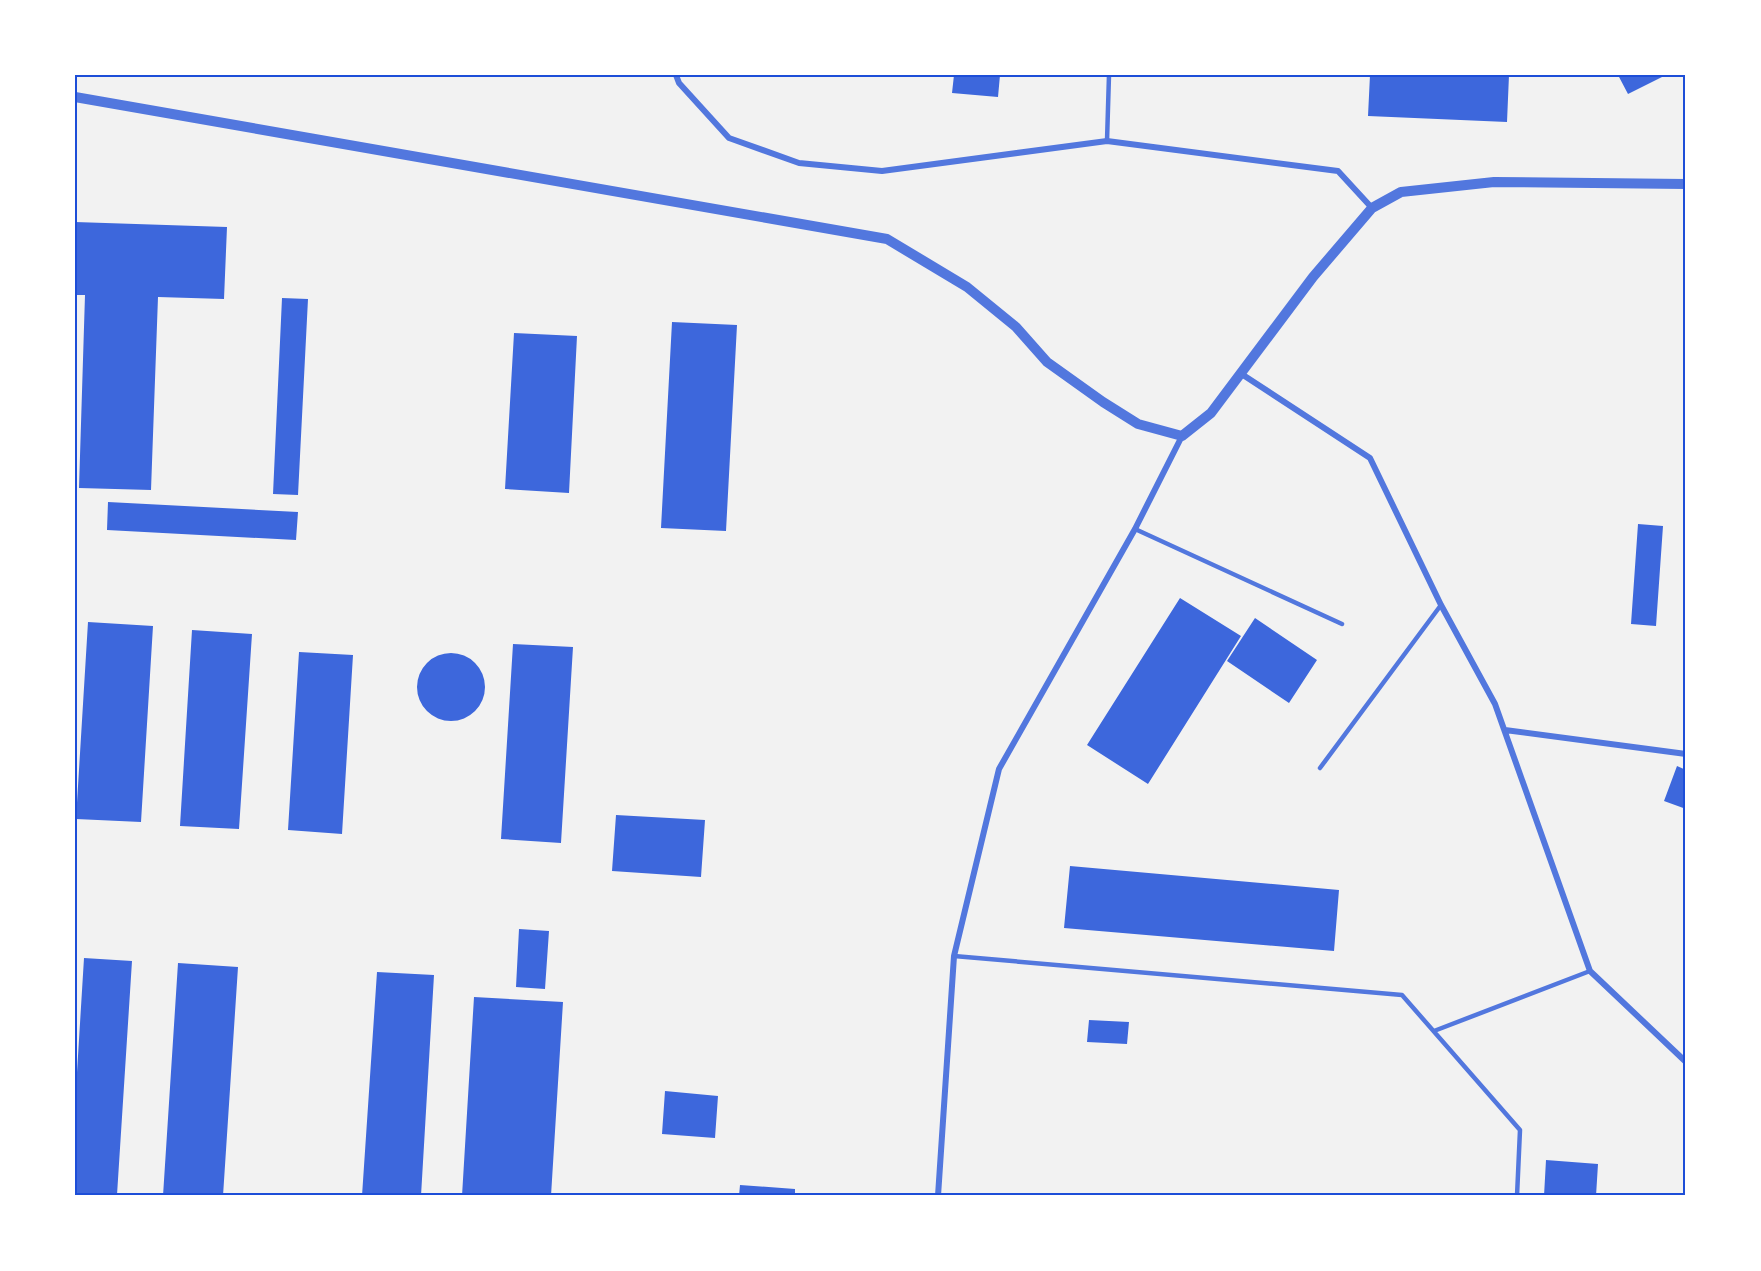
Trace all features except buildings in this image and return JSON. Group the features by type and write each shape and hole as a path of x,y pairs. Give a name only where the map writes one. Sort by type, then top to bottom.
{"street":[{"path":"676,75 679,84 729,138 799,163 882,171 1107,141 1338,171 1372,207"},
{"path":"75,97 887,239 967,287 1017,327 1047,362 1103,402 1138,424 1182,436"},
{"path":"938,1196 954,956 999,769 1136,529 1182,436 1211,413 1313,277 1372,207 1401,192 1494,182 1686,184"},
{"path":"1240,372 1370,458 1442,605 1495,704 1590,972 1686,1062"},
{"path":"1505,730 1686,754"}],"lane":[{"path":"1107,141 1109,75"},
{"path":"1136,529 1342,624"},
{"path":"1320,768 1442,605"},
{"path":"954,956 1402,995 1520,1130 1517,1196"},
{"path":"1434,1031 1590,972"}]}
